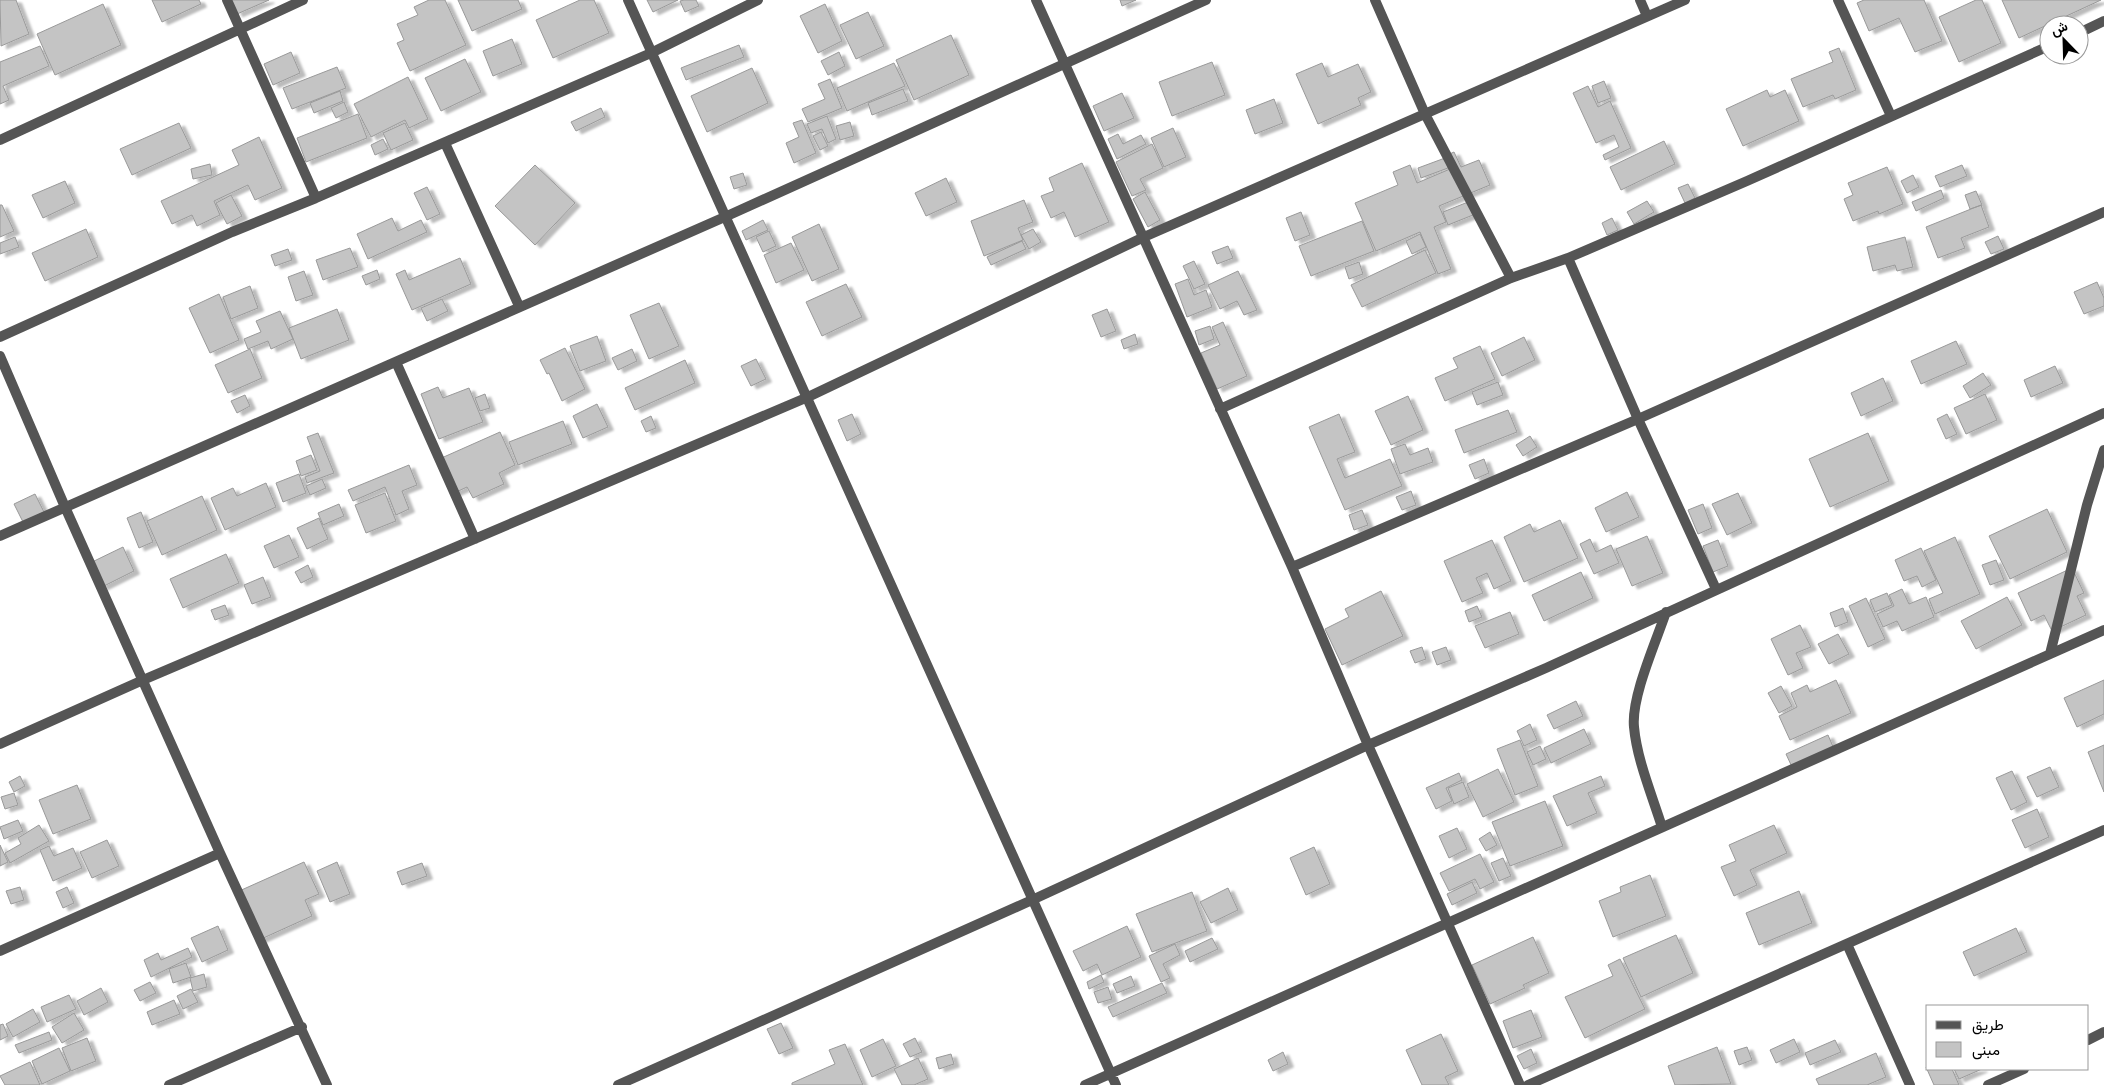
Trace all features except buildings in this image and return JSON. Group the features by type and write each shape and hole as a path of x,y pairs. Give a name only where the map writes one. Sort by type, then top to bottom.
{"street":[{"path":"227,0 316,198"},
{"path":"0,140 302,0"},
{"path":"628,0 727,216 1116,1085"},
{"path":"0,337 232,232 316,198 652,53 758,0"},
{"path":"1036,0 1292,567 1368,745 1520,1085"},
{"path":"0,536 727,216 1206,0"},
{"path":"1376,0 1425,114 1512,278"},
{"path":"1640,0 1647,16"},
{"path":"0,744 144,680 808,397 1144,237 1685,0"},
{"path":"1838,0 1891,116"},
{"path":"2089,28 2104,21"},
{"path":"1220,409 1512,278 1568,258 2039,50"},
{"path":"445,143 519,306"},
{"path":"1292,567 1638,419 2104,212"},
{"path":"1568,258 1638,419 1716,589"},
{"path":"0,356 65,508 144,680 220,853 302,1027 327,1085"},
{"path":"396,362 475,539"},
{"path":"618,1085 1032,900 1368,745 1546,668 2104,413"},
{"path":"2050,654 2087,505 2104,450"},
{"path":"1662,827 1638,747 1634,726 1635,702 1666,612"},
{"path":"1085,1085 2104,630"},
{"path":"1528,1085 2104,830"},
{"path":"0,951 220,853"},
{"path":"1848,944 1910,1085"},
{"path":"169,1085 302,1027"},
{"path":"2089,1040 2104,1032"},
{"path":"1988,1085 2022,1070"}]}
